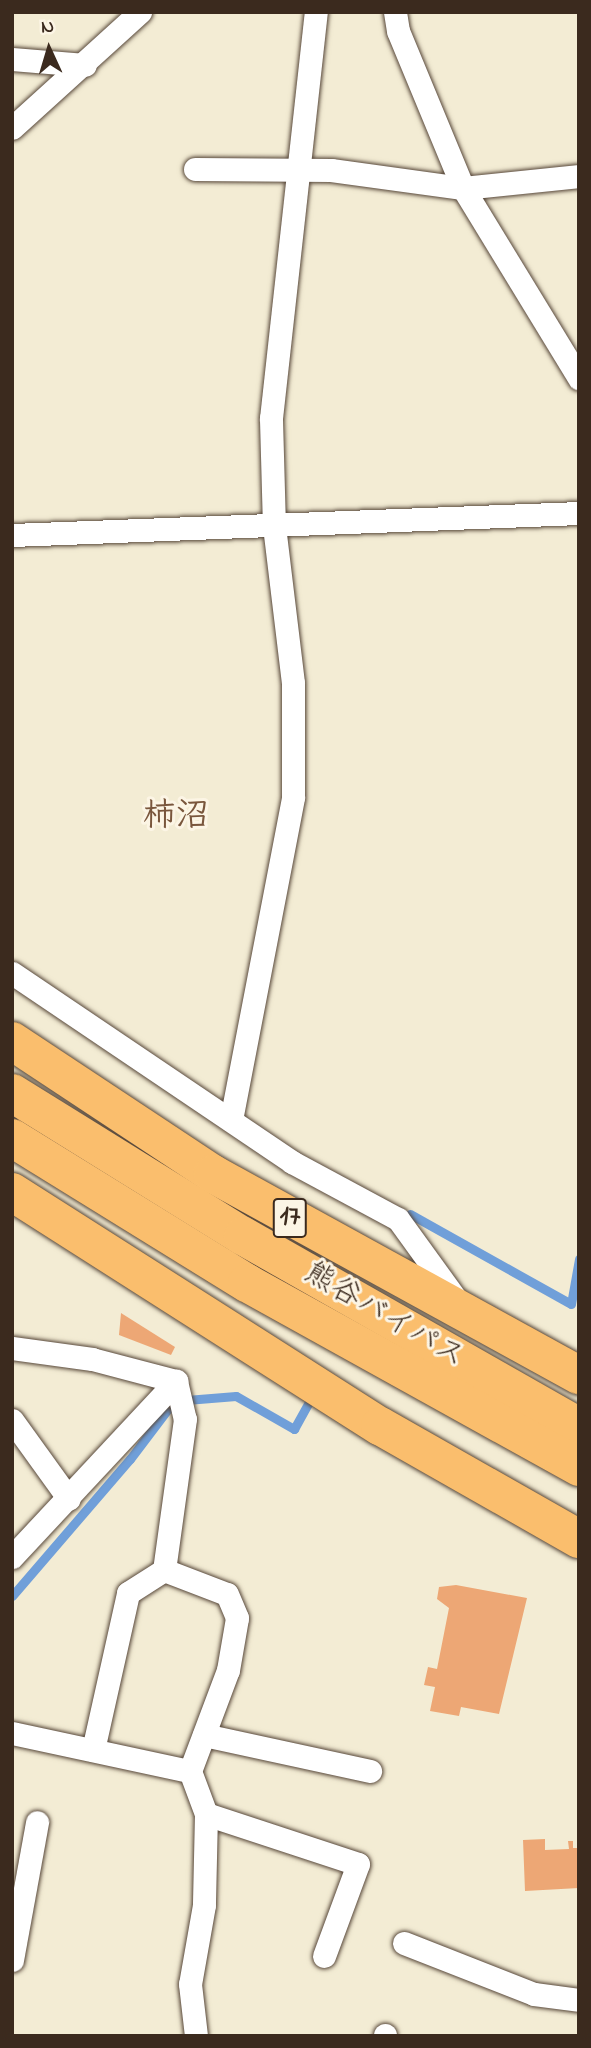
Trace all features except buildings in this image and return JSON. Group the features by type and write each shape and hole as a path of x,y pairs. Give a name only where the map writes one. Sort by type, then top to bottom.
{"highway":[{"name":"17","path":"12,1041 213,1174 579,1376"},
{"name":"熊谷バイパス","path":"12,1093 243,1236 579,1427"},
{"name":"熊谷バイパス","path":"12,1138 247,1283 579,1467"},
{"path":"12,1192 380,1426 579,1539"}],"street":[{"path":"12,128 85,65 140,12"},
{"path":"231,1120 293,797 293,683 274,527 271,418 301,170 316,12"},
{"path":"395,12 463,188 579,378"},
{"path":"12,59 85,65"},
{"path":"195,169 301,170 463,188 579,176"},
{"path":"12,535 274,527 579,513"},
{"path":"12,973 292,1161 398,1219 468,1317"},
{"path":"12,1348 92,1359 177,1382"},
{"path":"164,1570 185,1419 177,1382"},
{"path":"12,1557 177,1382"},
{"path":"17,1435 69,1499"},
{"path":"164,1570 228,1594 237,1618 228,1670 190,1771 206,1814 204,1905 190,1984 196,2036"},
{"path":"93,1750 128,1592 164,1570"},
{"path":"12,1733 190,1771"},
{"path":"204,1735 370,1771"},
{"path":"206,1814 358,1864 324,1956"},
{"path":"12,1960 37,1822"},
{"path":"404,1943 534,1994 579,2000"}],"waterway":[{"path":"410,1214 571,1304 579,1259"},
{"path":"12,1596 130,1459 174,1401 236,1396 294,1429 309,1402"}],"district":[{"name":"柿沼","path":"176,818"}]}
